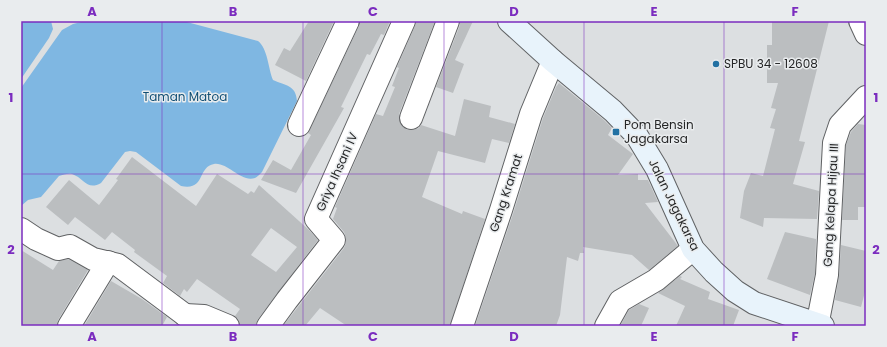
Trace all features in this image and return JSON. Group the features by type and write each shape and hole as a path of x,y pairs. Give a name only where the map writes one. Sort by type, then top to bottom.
{"main road":[{"name":"Jalan Jagakarsa","path":"509,21 553,61 613,111 637,136 657,169 693,250 714,272 735,291 754,303 819,325"}],"street":[{"path":"300,124 348,21"},
{"name":"Griya Ihsani IV","path":"268,326 334,240 316,220 404,21"},
{"path":"411,118 448,21"},
{"path":"860,21 866,34"},
{"name":"Gang Kramat","path":"462,326 531,114 553,61"},
{"name":"Gang Kelapa Hijau III","path":"819,325 827,274 834,143 840,124 858,115 866,97"},
{"path":"21,229 36,239 58,250 70,246 93,259 118,265 181,321 204,316 228,326"},
{"path":"606,326 620,301 656,280 693,250"},
{"path":"69,326 108,262"}],"green space":[{"path":"21,21 51,21 53,29 49,38 21,79"},
{"name":"Taman Matoa","path":"85,21 183,21 258,41 266,54 273,80 290,87 295,92 297,101 262,172 255,178 250,179 245,178 224,166 214,164 205,169 198,182 194,185 189,187 181,186 136,152 130,151 125,152 101,183 92,186 72,174 59,176 41,197 28,200 21,206 21,88 62,30 73,24"}],"building":[{"path":"309,21 334,21 306,81 275,65 284,48 290,51"},
{"path":"360,21 390,21 384,35 381,34 370,55 367,54 341,107 344,108 296,193 261,180 273,160 291,170 311,135 308,133"},
{"path":"416,21 435,21 399,114 399,120 402,126 407,130 413,130 419,128 421,125 455,136 464,99 491,106 489,117 515,124 509,143 492,139 485,163 438,151 422,197 462,214 463,211 485,219 450,326 347,326 320,308 305,326 283,326 344,248 346,237 344,232 333,219 337,208 335,207 376,114 383,116 395,87 392,86 399,68 397,67"},
{"path":"460,21 473,21 455,60 464,64 453,93 436,87 460,25"},
{"path":"772,21 829,21 799,141 805,142 793,184 819,191 817,219 764,218 763,227 740,218 744,191 751,173 763,176 775,129 770,128 776,109 771,108 778,83 767,83 767,45 772,45"},
{"path":"559,83 604,120 612,128 608,135 633,154 618,175 638,174 638,180 648,180 658,202 645,203 678,246 649,270 632,255 583,247 584,253 580,253 578,261 567,257 560,315 556,326 475,326 513,214 543,118"},
{"path":"858,124 866,125 866,207 858,207 858,220 842,220 846,145 851,132"},
{"path":"132,157 196,206 217,174 248,194 251,191 254,193 259,185 318,240 258,319 256,326 240,326 238,319 235,316 240,309 197,279 187,292 184,289 180,296 163,283 167,276 134,252 135,250 112,232 105,240 75,217 68,225 46,207 69,180 99,205 118,180 116,179","holes":["271,228 297,247 276,272 251,255"]},
{"path":"785,232 816,239 815,273 810,295 767,279"},
{"path":"841,245 866,251 866,288 861,307 835,300 839,276"},
{"path":"21,250 53,270 59,261 68,259 88,270 58,320 57,326 21,326"},
{"path":"680,276 682,277 680,279 710,292 708,299 739,310 733,326 676,326 685,306 658,293"},
{"path":"111,281 142,299 167,317 162,326 84,326"},
{"path":"639,304 649,308 641,326 620,326 629,310"}],"place":[{"name":"SPBU 34 - 12608","path":"716,64"},
{"name":"Pom Bensin Jagakarsa","path":"616,132"}]}
